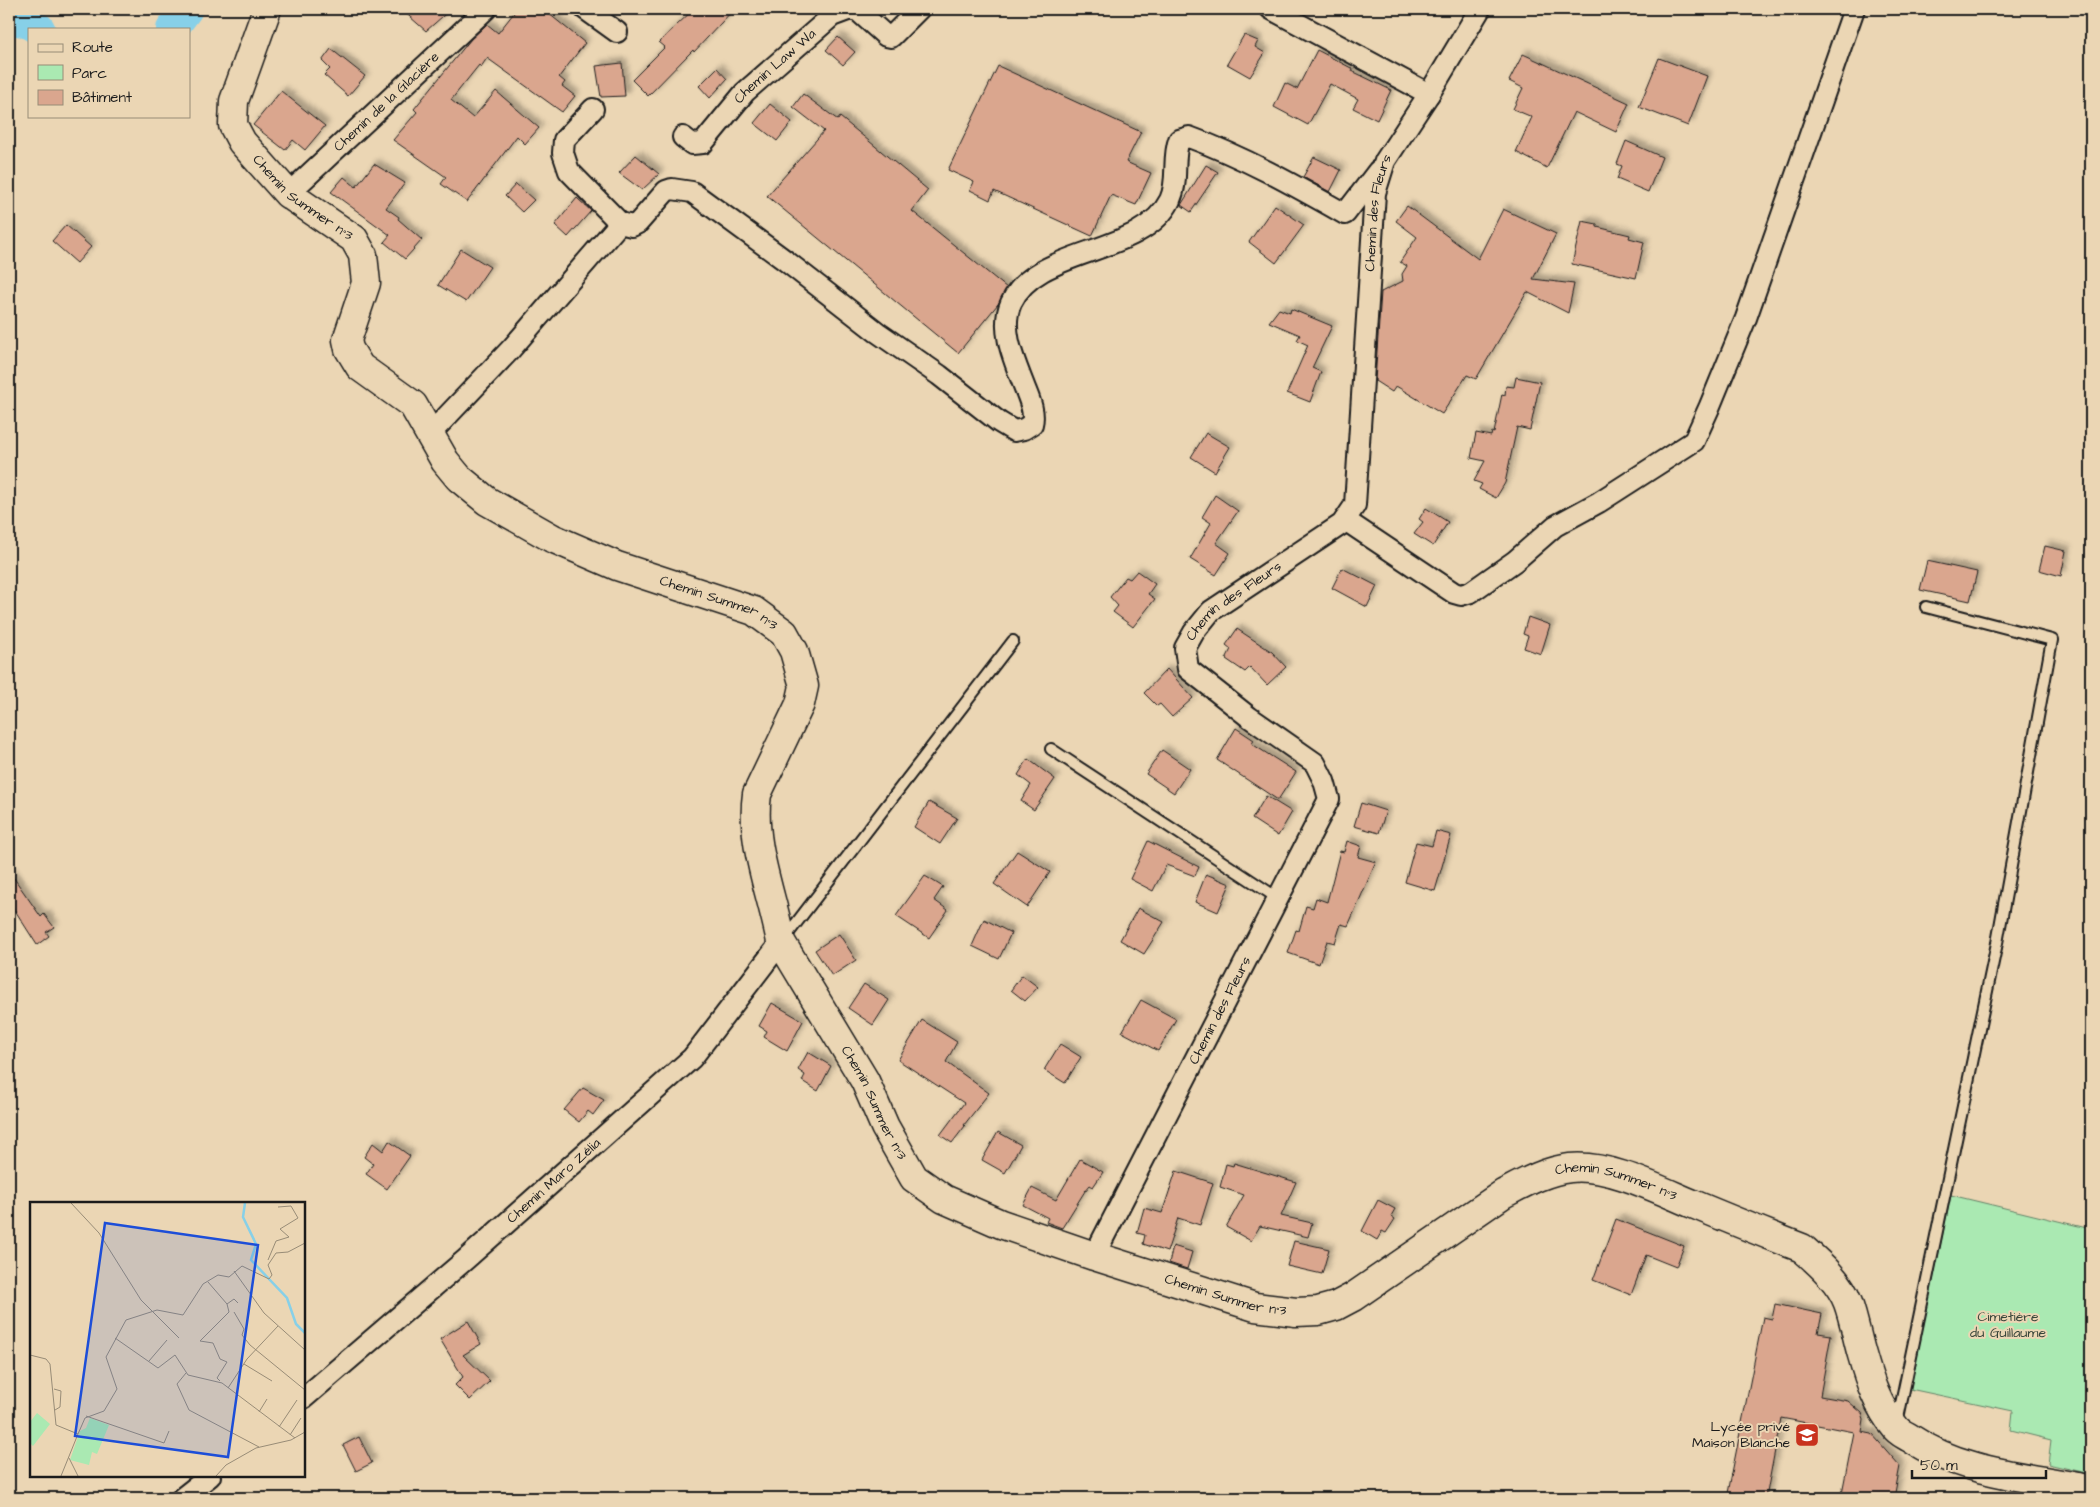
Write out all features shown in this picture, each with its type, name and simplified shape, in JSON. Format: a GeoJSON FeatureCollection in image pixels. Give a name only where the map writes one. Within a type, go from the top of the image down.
{"type":"FeatureCollection","features":[{"type":"Feature","properties":{"kind":"street","name":"Chemin Summer n°3"},"geometry":{"type":"LineString","coordinates":[[267,9],[234,101],[233,126],[242,142],[288,194],[354,240],[363,255],[366,283],[348,340],[349,349],[360,367],[413,405],[445,461],[459,478],[487,501],[552,538],[618,566],[754,611],[784,632],[794,650],[801,669],[804,686],[800,704],[757,794],[756,823],[767,888],[782,942],[865,1081],[885,1126],[914,1178],[944,1199],[1001,1224],[1094,1256],[1255,1307],[1296,1312],[1318,1311],[1336,1306],[1511,1190],[1547,1172],[1570,1168],[1592,1168],[1639,1182],[1802,1248],[1831,1276],[1848,1302],[1864,1362],[1878,1401],[1895,1429],[1928,1450],[1960,1464],[2081,1492]]}},
{"type":"Feature","properties":{"kind":"street","name":"Chemin de la Glacière"},"geometry":{"type":"LineString","coordinates":[[288,194],[486,9]]}},
{"type":"Feature","properties":{"kind":"street"},"geometry":{"type":"LineString","coordinates":[[585,9],[617,32]]}},
{"type":"Feature","properties":{"kind":"street","name":"Chemin Law Wa"},"geometry":{"type":"LineString","coordinates":[[683,137],[692,144],[703,143],[746,92],[832,16],[848,10],[856,10],[886,36],[891,37],[919,9]]}},
{"type":"Feature","properties":{"kind":"street"},"geometry":{"type":"LineString","coordinates":[[1271,9],[1429,94]]}},
{"type":"Feature","properties":{"kind":"street","name":"Chemin des Fleurs"},"geometry":{"type":"LineString","coordinates":[[1094,1256],[1279,899],[1328,799],[1324,781],[1315,763],[1249,717],[1188,669],[1185,648],[1194,632],[1211,611],[1342,524],[1355,505],[1376,193],[1385,162],[1429,94],[1480,9]]}},
{"type":"Feature","properties":{"kind":"street"},"geometry":{"type":"LineString","coordinates":[[1345,520],[1454,593],[1460,595],[1471,592],[1515,560],[1555,526],[1600,502],[1694,441],[1746,318],[1854,9]]}},
{"type":"Feature","properties":{"kind":"street"},"geometry":{"type":"LineString","coordinates":[[593,109],[564,140],[563,154],[569,171],[620,223],[632,226],[638,223],[666,191],[672,189],[692,192],[786,261],[877,332],[1014,431],[1024,429],[1032,424],[1033,418],[1009,344],[1008,321],[1011,304],[1020,287],[1033,277],[1061,263],[1133,234],[1158,215],[1170,200],[1176,182],[1177,146],[1179,140],[1188,137],[1224,149],[1271,172],[1345,214],[1385,162]]}},
{"type":"Feature","properties":{"kind":"street"},"geometry":{"type":"LineString","coordinates":[[430,434],[511,349],[620,223]]}},
{"type":"Feature","properties":{"kind":"street","name":"Chemin Maro Zélia"},"geometry":{"type":"LineString","coordinates":[[305,1397],[465,1260],[692,1058],[782,942]]}},
{"type":"Feature","properties":{"kind":"street"},"geometry":{"type":"LineString","coordinates":[[182,1498],[209,1477]]}},
{"type":"Feature","properties":{"kind":"lane"},"geometry":{"type":"LineString","coordinates":[[1895,1429],[1998,943],[2052,640],[1926,607]]}},
{"type":"Feature","properties":{"kind":"lane"},"geometry":{"type":"LineString","coordinates":[[782,942],[1013,641]]}},
{"type":"Feature","properties":{"kind":"lane"},"geometry":{"type":"LineString","coordinates":[[1050,749],[1279,899]]}},
{"type":"Feature","properties":{"kind":"green space","name":"Cimetière du Guillaume"},"geometry":{"type":"Polygon","coordinates":[[[1951,1195],[2091,1229],[2091,1474],[2048,1464],[2051,1440],[2011,1430],[2013,1411],[1910,1389],[1951,1195]]]}},
{"type":"Feature","properties":{"kind":"building"},"geometry":{"type":"Polygon","coordinates":[[[401,9],[451,9],[426,31],[401,9]]]}},
{"type":"Feature","properties":{"kind":"building"},"geometry":{"type":"Polygon","coordinates":[[[517,9],[543,9],[585,43],[559,77],[565,82],[562,86],[575,96],[562,112],[487,58],[481,67],[479,65],[451,100],[473,118],[496,91],[539,128],[525,144],[517,136],[467,202],[441,184],[446,177],[393,140],[417,112],[414,109],[471,39],[487,24],[498,33],[517,9]]]}},
{"type":"Feature","properties":{"kind":"building"},"geometry":{"type":"Polygon","coordinates":[[[694,9],[734,9],[694,52],[693,50],[648,96],[632,80],[665,47],[659,42],[694,9]]]}},
{"type":"Feature","properties":{"kind":"building"},"geometry":{"type":"Polygon","coordinates":[[[1244,35],[1258,41],[1255,47],[1265,53],[1250,77],[1227,64],[1244,35]]]}},
{"type":"Feature","properties":{"kind":"building"},"geometry":{"type":"Polygon","coordinates":[[[838,37],[855,52],[843,65],[826,50],[838,37]]]}},
{"type":"Feature","properties":{"kind":"building"},"geometry":{"type":"Polygon","coordinates":[[[331,49],[365,76],[348,96],[324,75],[330,69],[322,61],[331,49]]]}},
{"type":"Feature","properties":{"kind":"building"},"geometry":{"type":"Polygon","coordinates":[[[1317,50],[1353,69],[1352,71],[1391,90],[1377,120],[1353,108],[1358,99],[1330,84],[1308,125],[1274,107],[1285,83],[1297,89],[1317,50]]]}},
{"type":"Feature","properties":{"kind":"building"},"geometry":{"type":"Polygon","coordinates":[[[1523,54],[1629,103],[1616,132],[1574,112],[1547,168],[1516,152],[1532,117],[1513,109],[1523,88],[1509,81],[1523,54]]]}},
{"type":"Feature","properties":{"kind":"building"},"geometry":{"type":"Polygon","coordinates":[[[1659,58],[1707,76],[1688,126],[1639,107],[1659,58]]]}},
{"type":"Feature","properties":{"kind":"building"},"geometry":{"type":"Polygon","coordinates":[[[622,63],[625,96],[601,97],[596,66],[622,63]]]}},
{"type":"Feature","properties":{"kind":"building"},"geometry":{"type":"Polygon","coordinates":[[[998,66],[1141,132],[1126,162],[1151,173],[1136,205],[1111,195],[1092,236],[994,191],[990,200],[970,190],[974,182],[948,170],[998,66]]]}},
{"type":"Feature","properties":{"kind":"building"},"geometry":{"type":"Polygon","coordinates":[[[717,68],[727,79],[710,98],[699,86],[717,68]]]}},
{"type":"Feature","properties":{"kind":"building"},"geometry":{"type":"Polygon","coordinates":[[[281,91],[325,126],[305,150],[293,140],[285,150],[253,125],[281,91]]]}},
{"type":"Feature","properties":{"kind":"building"},"geometry":{"type":"Polygon","coordinates":[[[803,94],[838,120],[840,117],[928,190],[912,211],[1007,288],[998,304],[958,353],[767,196],[824,131],[793,107],[803,94]]]}},
{"type":"Feature","properties":{"kind":"building"},"geometry":{"type":"Polygon","coordinates":[[[770,104],[792,122],[777,141],[754,123],[770,104]]]}},
{"type":"Feature","properties":{"kind":"building"},"geometry":{"type":"Polygon","coordinates":[[[1626,141],[1662,157],[1648,192],[1617,179],[1622,166],[1617,164],[1626,141]]]}},
{"type":"Feature","properties":{"kind":"building"},"geometry":{"type":"Polygon","coordinates":[[[636,155],[659,174],[642,190],[619,173],[636,155]]]}},
{"type":"Feature","properties":{"kind":"building"},"geometry":{"type":"Polygon","coordinates":[[[1314,157],[1341,170],[1330,192],[1303,177],[1314,157]]]}},
{"type":"Feature","properties":{"kind":"building"},"geometry":{"type":"Polygon","coordinates":[[[374,164],[405,183],[386,208],[399,217],[398,219],[422,240],[405,259],[384,242],[390,235],[331,192],[344,177],[356,187],[374,164]]]}},
{"type":"Feature","properties":{"kind":"building"},"geometry":{"type":"Polygon","coordinates":[[[1206,165],[1218,172],[1191,212],[1181,205],[1206,165]]]}},
{"type":"Feature","properties":{"kind":"building"},"geometry":{"type":"Polygon","coordinates":[[[516,184],[534,200],[522,212],[505,196],[516,184]]]}},
{"type":"Feature","properties":{"kind":"building"},"geometry":{"type":"Polygon","coordinates":[[[577,198],[591,211],[568,237],[555,225],[577,198]]]}},
{"type":"Feature","properties":{"kind":"building"},"geometry":{"type":"Polygon","coordinates":[[[1275,205],[1304,225],[1276,263],[1249,242],[1275,205]]]}},
{"type":"Feature","properties":{"kind":"building"},"geometry":{"type":"Polygon","coordinates":[[[1407,206],[1478,259],[1503,209],[1556,234],[1533,279],[1574,284],[1568,313],[1527,292],[1476,379],[1467,375],[1442,414],[1396,386],[1392,392],[1375,381],[1381,292],[1403,281],[1402,274],[1407,266],[1400,262],[1417,237],[1396,221],[1407,206]]]}},
{"type":"Feature","properties":{"kind":"building"},"geometry":{"type":"Polygon","coordinates":[[[1582,221],[1597,224],[1597,227],[1630,235],[1629,238],[1644,242],[1636,278],[1572,264],[1582,221]]]}},
{"type":"Feature","properties":{"kind":"building"},"geometry":{"type":"Polygon","coordinates":[[[66,225],[91,247],[77,263],[52,241],[66,225]]]}},
{"type":"Feature","properties":{"kind":"building"},"geometry":{"type":"Polygon","coordinates":[[[461,249],[490,267],[466,302],[438,285],[461,249]]]}},
{"type":"Feature","properties":{"kind":"building"},"geometry":{"type":"Polygon","coordinates":[[[1279,309],[1290,313],[1291,309],[1332,326],[1312,368],[1321,372],[1310,402],[1287,393],[1308,345],[1297,340],[1300,335],[1269,322],[1279,309]]]}},
{"type":"Feature","properties":{"kind":"building"},"geometry":{"type":"Polygon","coordinates":[[[1516,377],[1540,382],[1530,430],[1517,427],[1505,483],[1496,498],[1479,489],[1482,484],[1474,481],[1485,461],[1471,458],[1476,433],[1491,436],[1492,432],[1494,433],[1502,394],[1505,395],[1506,386],[1514,387],[1516,377]]]}},
{"type":"Feature","properties":{"kind":"building"},"geometry":{"type":"Polygon","coordinates":[[[1206,433],[1230,447],[1215,472],[1191,457],[1206,433]]]}},
{"type":"Feature","properties":{"kind":"building"},"geometry":{"type":"Polygon","coordinates":[[[1215,495],[1238,511],[1216,543],[1230,553],[1216,575],[1190,559],[1211,523],[1202,517],[1215,495]]]}},
{"type":"Feature","properties":{"kind":"building"},"geometry":{"type":"Polygon","coordinates":[[[1426,508],[1448,522],[1433,546],[1414,534],[1423,522],[1419,519],[1426,508]]]}},
{"type":"Feature","properties":{"kind":"building"},"geometry":{"type":"Polygon","coordinates":[[[2045,546],[2066,551],[2061,576],[2039,570],[2045,546]]]}},
{"type":"Feature","properties":{"kind":"building"},"geometry":{"type":"Polygon","coordinates":[[[1927,561],[1977,572],[1970,601],[1920,590],[1927,561]]]}},
{"type":"Feature","properties":{"kind":"building"},"geometry":{"type":"Polygon","coordinates":[[[1342,568],[1377,586],[1367,607],[1332,588],[1342,568]]]}},
{"type":"Feature","properties":{"kind":"building"},"geometry":{"type":"Polygon","coordinates":[[[1137,571],[1155,584],[1148,594],[1155,599],[1133,627],[1113,612],[1118,606],[1110,597],[1126,577],[1130,579],[1137,571]]]}},
{"type":"Feature","properties":{"kind":"building"},"geometry":{"type":"Polygon","coordinates":[[[1528,617],[1550,625],[1541,654],[1524,648],[1528,636],[1523,634],[1528,617]]]}},
{"type":"Feature","properties":{"kind":"building"},"geometry":{"type":"Polygon","coordinates":[[[1237,629],[1272,652],[1286,667],[1267,685],[1250,667],[1245,672],[1226,659],[1231,649],[1226,645],[1237,629]]]}},
{"type":"Feature","properties":{"kind":"building"},"geometry":{"type":"Polygon","coordinates":[[[1167,669],[1193,698],[1172,717],[1160,704],[1157,706],[1144,693],[1167,669]]]}},
{"type":"Feature","properties":{"kind":"building"},"geometry":{"type":"Polygon","coordinates":[[[1236,728],[1254,740],[1252,744],[1296,772],[1278,800],[1217,760],[1236,728]]]}},
{"type":"Feature","properties":{"kind":"building"},"geometry":{"type":"Polygon","coordinates":[[[1162,750],[1190,769],[1174,793],[1146,774],[1162,750]]]}},
{"type":"Feature","properties":{"kind":"building"},"geometry":{"type":"Polygon","coordinates":[[[1028,759],[1055,779],[1034,810],[1021,801],[1031,785],[1018,775],[1028,759]]]}},
{"type":"Feature","properties":{"kind":"building"},"geometry":{"type":"Polygon","coordinates":[[[1266,796],[1292,812],[1278,836],[1252,819],[1266,796]]]}},
{"type":"Feature","properties":{"kind":"building"},"geometry":{"type":"Polygon","coordinates":[[[929,802],[957,818],[940,844],[914,827],[929,802]]]}},
{"type":"Feature","properties":{"kind":"building"},"geometry":{"type":"Polygon","coordinates":[[[1361,803],[1386,811],[1379,833],[1354,826],[1361,803]]]}},
{"type":"Feature","properties":{"kind":"building"},"geometry":{"type":"Polygon","coordinates":[[[1436,831],[1451,835],[1435,891],[1405,882],[1416,842],[1432,846],[1436,831]]]}},
{"type":"Feature","properties":{"kind":"building"},"geometry":{"type":"Polygon","coordinates":[[[1148,841],[1199,867],[1195,876],[1166,865],[1153,891],[1130,879],[1148,841]]]}},
{"type":"Feature","properties":{"kind":"building"},"geometry":{"type":"Polygon","coordinates":[[[1347,841],[1361,846],[1358,857],[1376,862],[1348,926],[1341,924],[1335,943],[1327,941],[1319,964],[1288,953],[1296,930],[1299,931],[1306,906],[1313,908],[1316,898],[1327,902],[1340,851],[1344,852],[1347,841]]]}},
{"type":"Feature","properties":{"kind":"building"},"geometry":{"type":"Polygon","coordinates":[[[1017,851],[1050,872],[1027,907],[994,884],[1017,851]]]}},
{"type":"Feature","properties":{"kind":"building"},"geometry":{"type":"Polygon","coordinates":[[[9,871],[41,917],[44,914],[54,927],[46,932],[49,936],[37,945],[9,901],[9,871]]]}},
{"type":"Feature","properties":{"kind":"building"},"geometry":{"type":"Polygon","coordinates":[[[1206,874],[1230,884],[1218,912],[1195,902],[1206,874]]]}},
{"type":"Feature","properties":{"kind":"building"},"geometry":{"type":"Polygon","coordinates":[[[925,876],[943,887],[934,900],[948,910],[929,938],[896,916],[925,876]]]}},
{"type":"Feature","properties":{"kind":"building"},"geometry":{"type":"Polygon","coordinates":[[[1138,908],[1164,922],[1144,954],[1120,940],[1138,908]]]}},
{"type":"Feature","properties":{"kind":"building"},"geometry":{"type":"Polygon","coordinates":[[[984,919],[1011,933],[999,959],[972,946],[984,919]]]}},
{"type":"Feature","properties":{"kind":"building"},"geometry":{"type":"Polygon","coordinates":[[[839,934],[856,960],[832,976],[815,950],[839,934]]]}},
{"type":"Feature","properties":{"kind":"building"},"geometry":{"type":"Polygon","coordinates":[[[1022,975],[1038,987],[1025,1001],[1011,990],[1022,975]]]}},
{"type":"Feature","properties":{"kind":"building"},"geometry":{"type":"Polygon","coordinates":[[[864,984],[889,1000],[873,1025],[848,1008],[864,984]]]}},
{"type":"Feature","properties":{"kind":"building"},"geometry":{"type":"Polygon","coordinates":[[[1141,1000],[1176,1019],[1158,1051],[1122,1032],[1141,1000]]]}},
{"type":"Feature","properties":{"kind":"building"},"geometry":{"type":"Polygon","coordinates":[[[772,1003],[803,1021],[787,1051],[764,1037],[767,1031],[759,1026],[772,1003]]]}},
{"type":"Feature","properties":{"kind":"building"},"geometry":{"type":"Polygon","coordinates":[[[922,1020],[957,1042],[946,1062],[989,1093],[952,1143],[940,1135],[964,1103],[898,1060],[922,1020]]]}},
{"type":"Feature","properties":{"kind":"building"},"geometry":{"type":"Polygon","coordinates":[[[1060,1044],[1081,1057],[1065,1083],[1044,1070],[1060,1044]]]}},
{"type":"Feature","properties":{"kind":"building"},"geometry":{"type":"Polygon","coordinates":[[[808,1052],[831,1066],[818,1091],[802,1081],[805,1075],[798,1070],[808,1052]]]}},
{"type":"Feature","properties":{"kind":"building"},"geometry":{"type":"Polygon","coordinates":[[[583,1088],[604,1100],[593,1115],[588,1111],[579,1122],[564,1110],[583,1088]]]}},
{"type":"Feature","properties":{"kind":"building"},"geometry":{"type":"Polygon","coordinates":[[[998,1132],[1021,1145],[1005,1173],[982,1160],[998,1132]]]}},
{"type":"Feature","properties":{"kind":"building"},"geometry":{"type":"Polygon","coordinates":[[[389,1141],[410,1156],[387,1189],[366,1174],[373,1164],[364,1157],[373,1143],[383,1151],[389,1141]]]}},
{"type":"Feature","properties":{"kind":"building"},"geometry":{"type":"Polygon","coordinates":[[[1080,1159],[1103,1172],[1093,1187],[1090,1185],[1085,1191],[1062,1228],[1046,1222],[1048,1218],[1023,1205],[1032,1188],[1056,1200],[1080,1159]]]}},
{"type":"Feature","properties":{"kind":"building"},"geometry":{"type":"Polygon","coordinates":[[[1234,1163],[1296,1182],[1281,1216],[1312,1223],[1308,1237],[1260,1226],[1251,1241],[1226,1227],[1244,1195],[1220,1187],[1226,1164],[1233,1166],[1234,1163]]]}},
{"type":"Feature","properties":{"kind":"building"},"geometry":{"type":"Polygon","coordinates":[[[1176,1171],[1213,1183],[1200,1225],[1178,1218],[1167,1252],[1143,1244],[1145,1235],[1137,1233],[1144,1208],[1162,1213],[1176,1171]]]}},
{"type":"Feature","properties":{"kind":"building"},"geometry":{"type":"Polygon","coordinates":[[[1378,1200],[1395,1209],[1391,1216],[1395,1219],[1386,1233],[1382,1231],[1377,1240],[1362,1231],[1378,1200]]]}},
{"type":"Feature","properties":{"kind":"building"},"geometry":{"type":"Polygon","coordinates":[[[1616,1219],[1684,1246],[1676,1267],[1646,1255],[1631,1295],[1593,1280],[1616,1219]]]}},
{"type":"Feature","properties":{"kind":"building"},"geometry":{"type":"Polygon","coordinates":[[[1294,1241],[1329,1249],[1322,1274],[1287,1266],[1294,1241]]]}},
{"type":"Feature","properties":{"kind":"building"},"geometry":{"type":"Polygon","coordinates":[[[1173,1246],[1192,1252],[1187,1269],[1169,1263],[1173,1246]]]}},
{"type":"Feature","properties":{"kind":"building"},"geometry":{"type":"Polygon","coordinates":[[[1775,1304],[1822,1314],[1818,1333],[1831,1335],[1820,1396],[1848,1401],[1862,1413],[1864,1419],[1862,1432],[1872,1434],[1900,1466],[1894,1498],[1841,1498],[1854,1432],[1781,1418],[1766,1498],[1727,1498],[1763,1317],[1772,1319],[1775,1304]]]}},
{"type":"Feature","properties":{"kind":"building"},"geometry":{"type":"Polygon","coordinates":[[[468,1321],[481,1344],[463,1355],[490,1381],[470,1400],[455,1385],[463,1377],[440,1339],[468,1321]]]}},
{"type":"Feature","properties":{"kind":"building"},"geometry":{"type":"Polygon","coordinates":[[[359,1437],[372,1463],[356,1471],[343,1445],[359,1437]]]}},
{"type":"Feature","properties":{"kind":"waterway"},"geometry":{"type":"LineString","coordinates":[[173,28],[187,9]]}},
{"type":"Feature","properties":{"kind":"waterway"},"geometry":{"type":"LineString","coordinates":[[9,19],[25,21],[37,28]]}},
{"type":"Feature","properties":{"kind":"place","name":"Lycée privé Maison Blanche"},"geometry":{"type":"Point","coordinates":[1807,1435]}}]}
